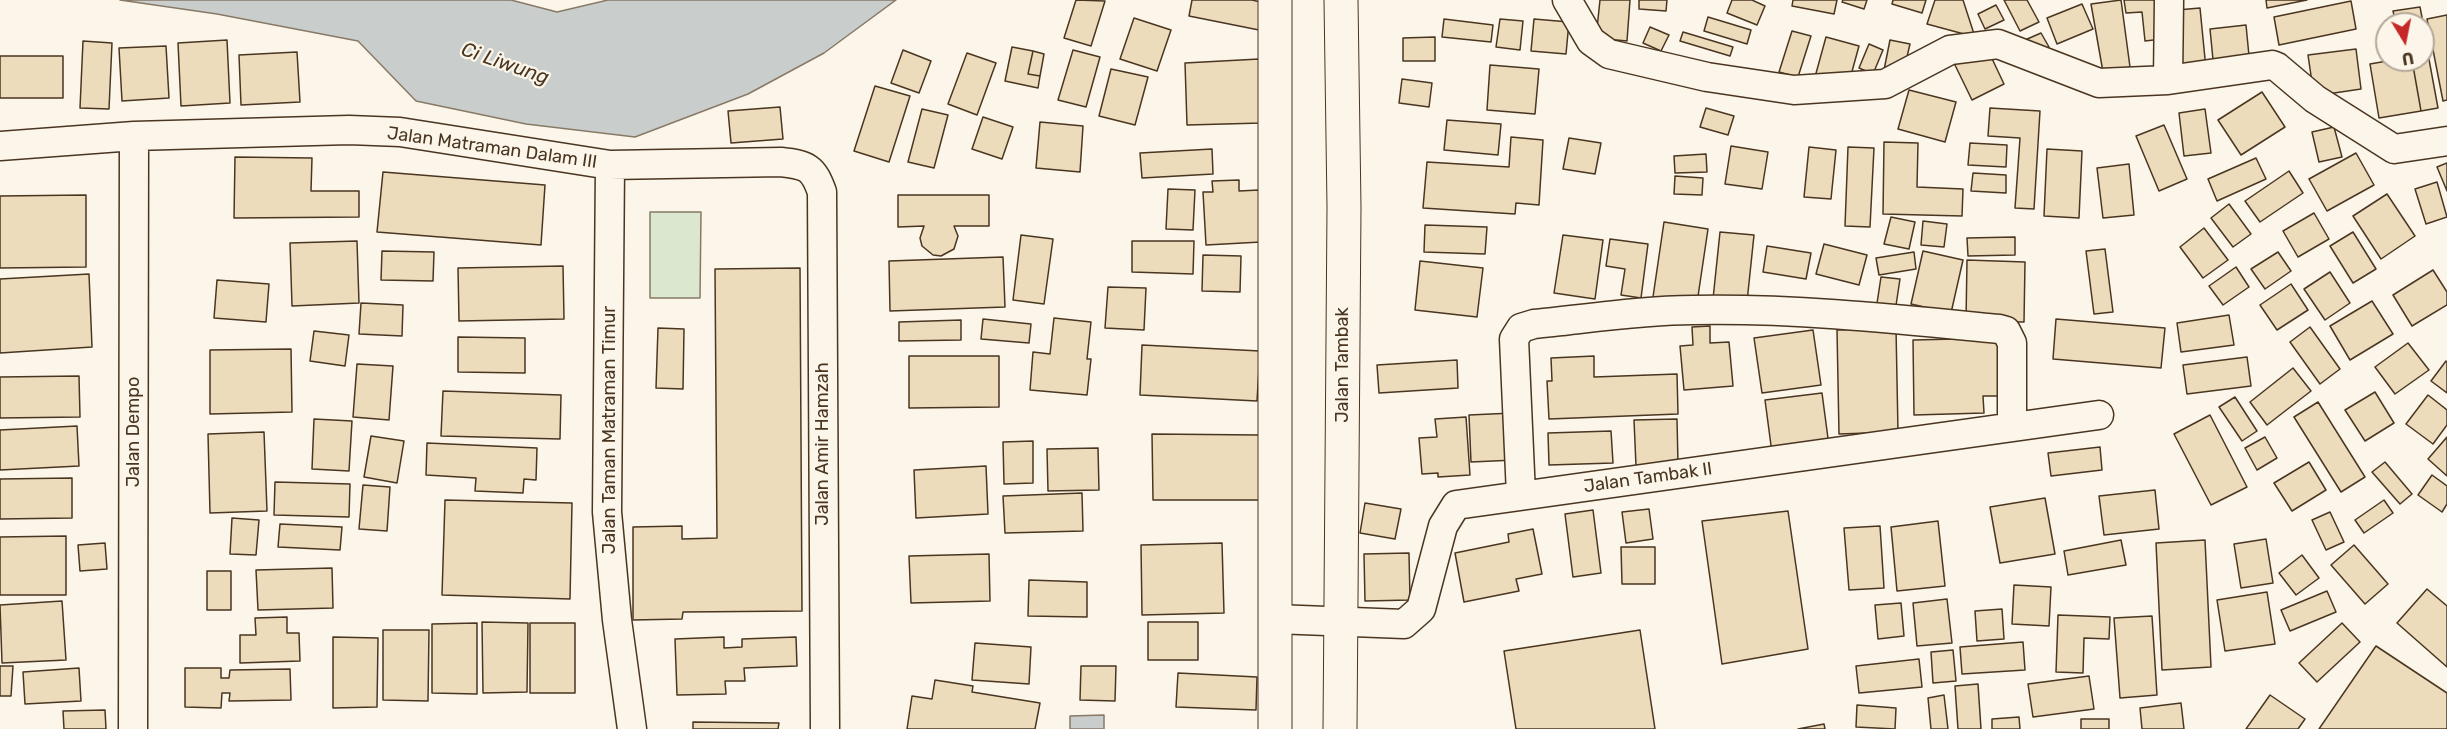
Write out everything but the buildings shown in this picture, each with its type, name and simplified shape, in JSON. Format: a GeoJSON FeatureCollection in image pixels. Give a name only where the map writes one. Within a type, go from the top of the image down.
{"type":"FeatureCollection","features":[{"type":"Feature","properties":{"kind":"main road"},"geometry":{"type":"LineString","coordinates":[[1275,0],[1275,729]]}},
{"type":"Feature","properties":{"kind":"main road","name":"Jalan Tambak"},"geometry":{"type":"LineString","coordinates":[[1340,729],[1344,231],[1341,0]]}},
{"type":"Feature","properties":{"kind":"street"},"geometry":{"type":"LineString","coordinates":[[1567,0],[1591,41],[1609,54],[1707,77],[1794,90],[1885,84],[1950,50],[1998,44],[2099,83],[2168,80],[2275,66],[2314,99],[2394,149],[2447,141]]}},
{"type":"Feature","properties":{"kind":"street"},"geometry":{"type":"LineString","coordinates":[[2168,80],[2169,0]]}},
{"type":"Feature","properties":{"kind":"street","name":"Jalan Matraman Dalam III"},"geometry":{"type":"LineString","coordinates":[[0,146],[134,136],[349,130],[400,132],[610,165],[781,162],[804,165]]}},
{"type":"Feature","properties":{"kind":"street","name":"Jalan Dempo"},"geometry":{"type":"LineString","coordinates":[[133,729],[134,136]]}},
{"type":"Feature","properties":{"kind":"street","name":"Jalan Taman Matraman Timur"},"geometry":{"type":"LineString","coordinates":[[610,165],[607,512],[617,620],[632,729]]}},
{"type":"Feature","properties":{"kind":"street","name":"Jalan Amir Hamzah"},"geometry":{"type":"LineString","coordinates":[[804,165],[816,176],[822,192],[825,729]]}},
{"type":"Feature","properties":{"kind":"street"},"geometry":{"type":"LineString","coordinates":[[1521,495],[1514,339],[1521,328],[1534,324],[1691,310],[1772,311],[1881,317],[1998,329],[2006,331],[2012,343],[2012,427]]}},
{"type":"Feature","properties":{"kind":"street","name":"Jalan Tambak II"},"geometry":{"type":"LineString","coordinates":[[1275,619],[1404,624],[1421,609],[1443,526],[1456,505],[2099,415]]}},
{"type":"Feature","properties":{"kind":"street"},"geometry":{"type":"LineString","coordinates":[[626,729],[632,729]]}},
{"type":"Feature","properties":{"kind":"green space"},"geometry":{"type":"Polygon","coordinates":[[[650,212],[701,212],[700,298],[650,298],[650,212]]]}},
{"type":"Feature","properties":{"kind":"water","name":"Ci Liwung"},"geometry":{"type":"Polygon","coordinates":[[[120,0],[511,0],[557,12],[608,0],[896,0],[824,53],[748,94],[635,137],[526,124],[416,101],[358,41],[217,14],[120,0]]]}},
{"type":"Feature","properties":{"kind":"water"},"geometry":{"type":"Polygon","coordinates":[[[1104,715],[1104,729],[1070,729],[1070,716],[1104,715]]]}}]}
